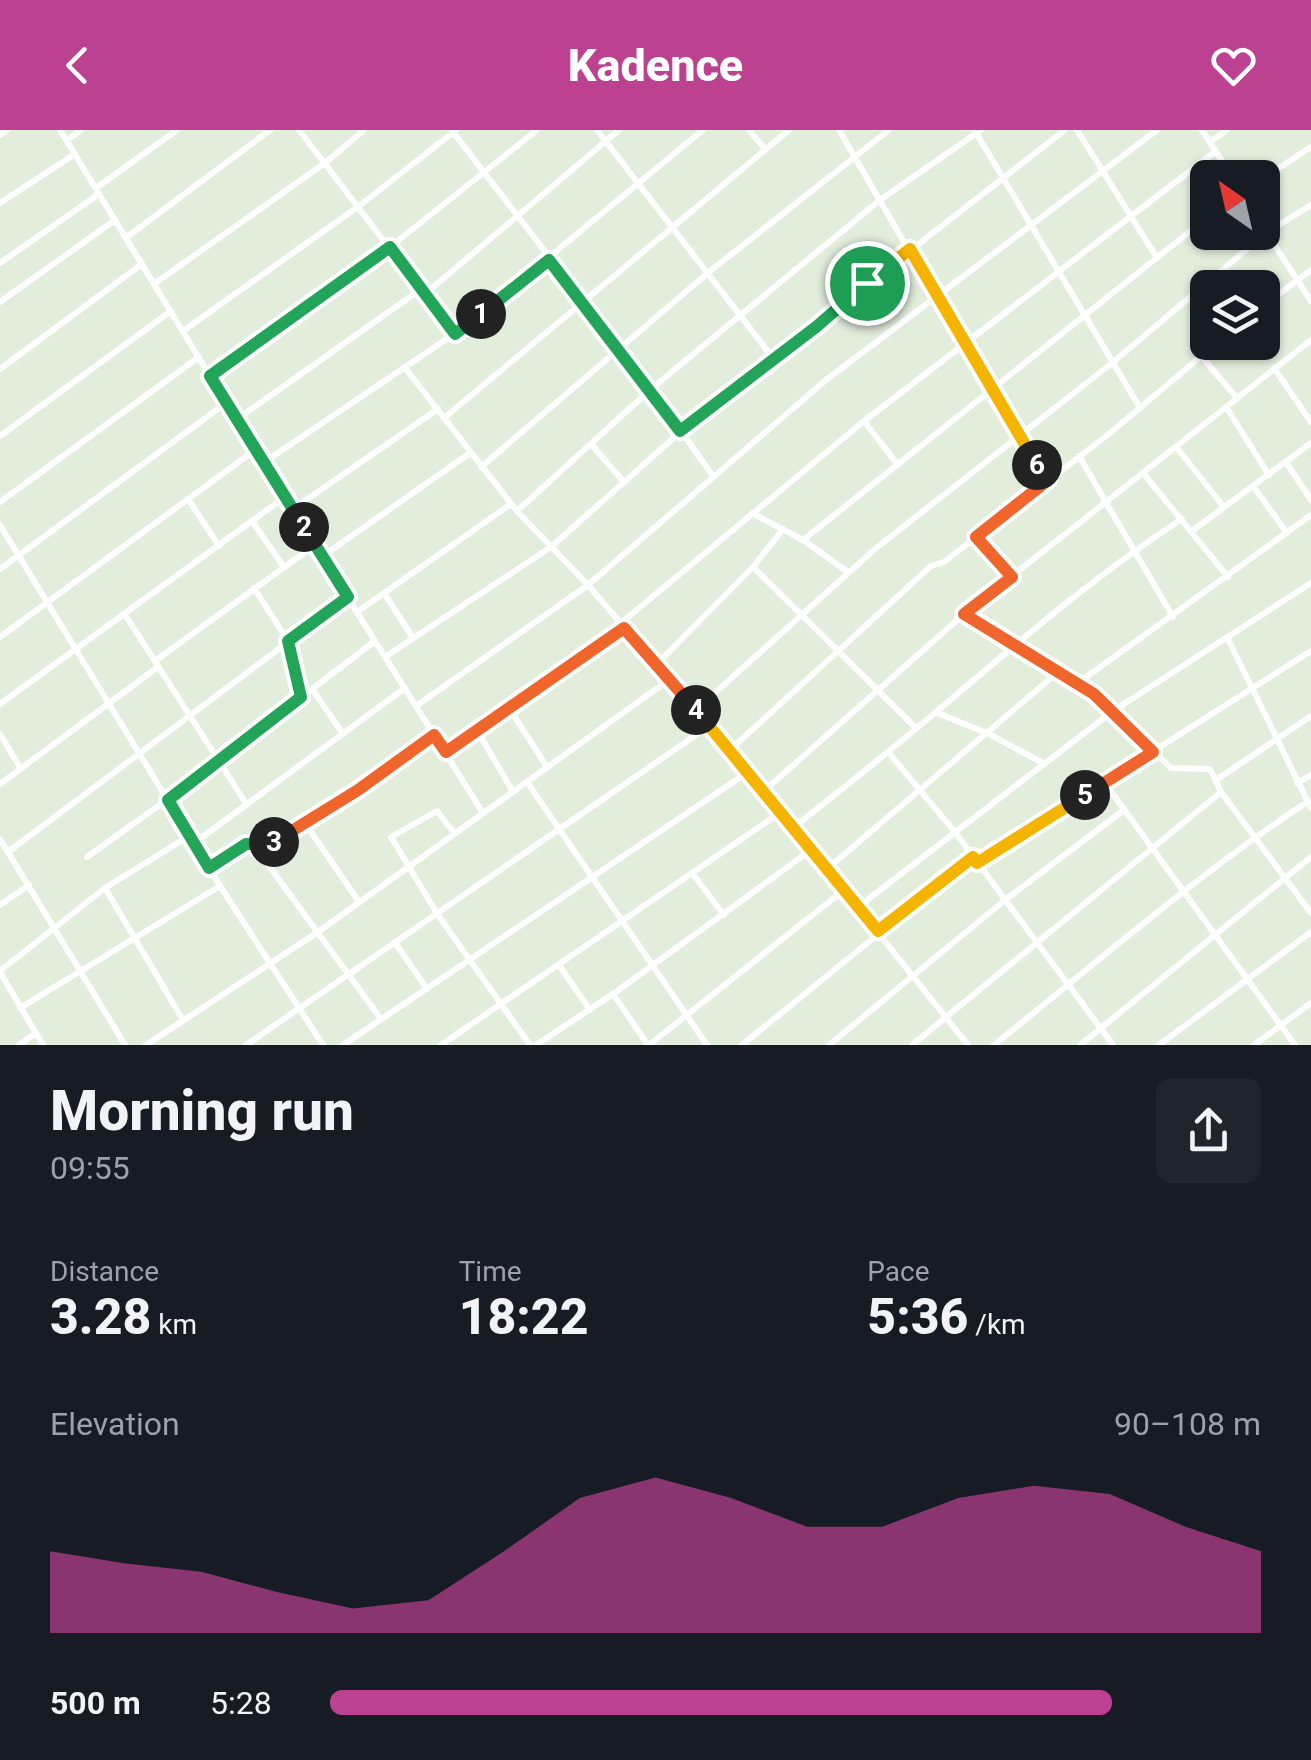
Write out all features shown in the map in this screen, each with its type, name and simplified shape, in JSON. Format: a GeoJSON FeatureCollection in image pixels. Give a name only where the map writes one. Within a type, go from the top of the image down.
{"type":"FeatureCollection","features":[{"type":"Feature","properties":{"kind":"street"},"geometry":{"type":"LineString","coordinates":[[0,135],[8,130]]}},
{"type":"Feature","properties":{"kind":"street"},"geometry":{"type":"LineString","coordinates":[[60,130],[236,420],[483,813]]}},
{"type":"Feature","properties":{"kind":"street"},"geometry":{"type":"LineString","coordinates":[[66,140],[81,130]]}},
{"type":"Feature","properties":{"kind":"street"},"geometry":{"type":"LineString","coordinates":[[0,263],[177,130]]}},
{"type":"Feature","properties":{"kind":"street"},"geometry":{"type":"LineString","coordinates":[[126,238],[270,130]]}},
{"type":"Feature","properties":{"kind":"street"},"geometry":{"type":"LineString","coordinates":[[299,130],[455,334]]}},
{"type":"Feature","properties":{"kind":"street"},"geometry":{"type":"LineString","coordinates":[[154,284],[325,164],[364,130]]}},
{"type":"Feature","properties":{"kind":"street"},"geometry":{"type":"LineString","coordinates":[[210,376],[390,247],[537,130]]}},
{"type":"Feature","properties":{"kind":"street"},"geometry":{"type":"LineString","coordinates":[[596,130],[773,358]]}},
{"type":"Feature","properties":{"kind":"street"},"geometry":{"type":"LineString","coordinates":[[236,420],[423,292],[619,130]]}},
{"type":"Feature","properties":{"kind":"street"},"geometry":{"type":"LineString","coordinates":[[264,463],[455,334],[702,130]]}},
{"type":"Feature","properties":{"kind":"street"},"geometry":{"type":"LineString","coordinates":[[749,130],[766,149]]}},
{"type":"Feature","properties":{"kind":"street"},"geometry":{"type":"LineString","coordinates":[[444,418],[788,130]]}},
{"type":"Feature","properties":{"kind":"street"},"geometry":{"type":"LineString","coordinates":[[839,130],[991,392],[1048,480]]}},
{"type":"Feature","properties":{"kind":"street"},"geometry":{"type":"LineString","coordinates":[[481,468],[708,272],[889,130]]}},
{"type":"Feature","properties":{"kind":"street"},"geometry":{"type":"LineString","coordinates":[[385,658],[551,547],[680,431],[1065,130]]}},
{"type":"Feature","properties":{"kind":"street"},"geometry":{"type":"LineString","coordinates":[[1078,130],[1157,258]]}},
{"type":"Feature","properties":{"kind":"street"},"geometry":{"type":"LineString","coordinates":[[416,706],[588,585],[853,358],[1157,130]]}},
{"type":"Feature","properties":{"kind":"street"},"geometry":{"type":"LineString","coordinates":[[1202,130],[1221,160]]}},
{"type":"Feature","properties":{"kind":"street"},"geometry":{"type":"LineString","coordinates":[[1210,142],[1227,130]]}},
{"type":"Feature","properties":{"kind":"street"},"geometry":{"type":"LineString","coordinates":[[183,332],[359,206],[454,131],[713,476]]}},
{"type":"Feature","properties":{"kind":"street"},"geometry":{"type":"LineString","coordinates":[[357,612],[514,508],[880,200],[977,131],[1030,227],[1140,408]]}},
{"type":"Feature","properties":{"kind":"street"},"geometry":{"type":"LineString","coordinates":[[1280,167],[1311,147]]}},
{"type":"Feature","properties":{"kind":"street"},"geometry":{"type":"LineString","coordinates":[[446,752],[623,625],[864,421],[1216,152]]}},
{"type":"Feature","properties":{"kind":"street"},"geometry":{"type":"LineString","coordinates":[[0,203],[75,154]]}},
{"type":"Feature","properties":{"kind":"street"},"geometry":{"type":"LineString","coordinates":[[1280,221],[1311,205]]}},
{"type":"Feature","properties":{"kind":"street"},"geometry":{"type":"LineString","coordinates":[[0,302],[115,220]]}},
{"type":"Feature","properties":{"kind":"street"},"geometry":{"type":"LineString","coordinates":[[803,540],[1190,231]]}},
{"type":"Feature","properties":{"kind":"street"},"geometry":{"type":"LineString","coordinates":[[696,710],[848,572],[1112,363],[1241,250]]}},
{"type":"Feature","properties":{"kind":"street"},"geometry":{"type":"LineString","coordinates":[[1277,250],[1311,301]]}},
{"type":"Feature","properties":{"kind":"street"},"geometry":{"type":"LineString","coordinates":[[0,368],[142,264]]}},
{"type":"Feature","properties":{"kind":"street"},"geometry":{"type":"LineString","coordinates":[[1280,294],[1311,270]]}},
{"type":"Feature","properties":{"kind":"street"},"geometry":{"type":"LineString","coordinates":[[0,436],[171,311]]}},
{"type":"Feature","properties":{"kind":"street"},"geometry":{"type":"LineString","coordinates":[[764,791],[964,614],[1311,340]]}},
{"type":"Feature","properties":{"kind":"street"},"geometry":{"type":"LineString","coordinates":[[0,502],[199,357]]}},
{"type":"Feature","properties":{"kind":"street"},"geometry":{"type":"LineString","coordinates":[[730,750],[931,566],[944,562],[1196,360]]}},
{"type":"Feature","properties":{"kind":"street"},"geometry":{"type":"LineString","coordinates":[[1204,360],[1237,398]]}},
{"type":"Feature","properties":{"kind":"street"},"geometry":{"type":"LineString","coordinates":[[405,368],[514,508],[670,679],[968,1045]]}},
{"type":"Feature","properties":{"kind":"street"},"geometry":{"type":"LineString","coordinates":[[1274,368],[1311,422]]}},
{"type":"Feature","properties":{"kind":"street"},"geometry":{"type":"LineString","coordinates":[[0,570],[226,403]]}},
{"type":"Feature","properties":{"kind":"street"},"geometry":{"type":"LineString","coordinates":[[1226,406],[1269,475]]}},
{"type":"Feature","properties":{"kind":"street"},"geometry":{"type":"LineString","coordinates":[[293,509],[438,409]]}},
{"type":"Feature","properties":{"kind":"street"},"geometry":{"type":"LineString","coordinates":[[864,421],[898,465]]}},
{"type":"Feature","properties":{"kind":"street"},"geometry":{"type":"LineString","coordinates":[[1192,530],[1311,442]]}},
{"type":"Feature","properties":{"kind":"street"},"geometry":{"type":"LineString","coordinates":[[591,444],[623,481]]}},
{"type":"Feature","properties":{"kind":"street"},"geometry":{"type":"LineString","coordinates":[[1177,448],[1224,507]]}},
{"type":"Feature","properties":{"kind":"street"},"geometry":{"type":"LineString","coordinates":[[0,637],[255,450]]}},
{"type":"Feature","properties":{"kind":"street"},"geometry":{"type":"LineString","coordinates":[[322,556],[470,453]]}},
{"type":"Feature","properties":{"kind":"street"},"geometry":{"type":"LineString","coordinates":[[1079,456],[1173,617]]}},
{"type":"Feature","properties":{"kind":"street"},"geometry":{"type":"LineString","coordinates":[[1286,462],[1311,500]]}},
{"type":"Feature","properties":{"kind":"street"},"geometry":{"type":"LineString","coordinates":[[1144,474],[1228,577]]}},
{"type":"Feature","properties":{"kind":"street"},"geometry":{"type":"LineString","coordinates":[[1253,486],[1287,534]]}},
{"type":"Feature","properties":{"kind":"street"},"geometry":{"type":"LineString","coordinates":[[0,704],[285,497]]}},
{"type":"Feature","properties":{"kind":"street"},"geometry":{"type":"LineString","coordinates":[[188,499],[219,546]]}},
{"type":"Feature","properties":{"kind":"street"},"geometry":{"type":"LineString","coordinates":[[752,513],[803,540],[848,572]]}},
{"type":"Feature","properties":{"kind":"street"},"geometry":{"type":"LineString","coordinates":[[1078,683],[1311,516]]}},
{"type":"Feature","properties":{"kind":"street"},"geometry":{"type":"LineString","coordinates":[[793,828],[1012,645],[1134,549],[1182,519]]}},
{"type":"Feature","properties":{"kind":"street"},"geometry":{"type":"LineString","coordinates":[[252,521],[284,567]]}},
{"type":"Feature","properties":{"kind":"street"},"geometry":{"type":"LineString","coordinates":[[0,525],[220,886],[323,1045]]}},
{"type":"Feature","properties":{"kind":"street"},"geometry":{"type":"LineString","coordinates":[[657,664],[783,529]]}},
{"type":"Feature","properties":{"kind":"street"},"geometry":{"type":"LineString","coordinates":[[976,537],[1012,577]]}},
{"type":"Feature","properties":{"kind":"street"},"geometry":{"type":"LineString","coordinates":[[0,784],[315,545]]}},
{"type":"Feature","properties":{"kind":"street"},"geometry":{"type":"LineString","coordinates":[[752,566],[916,728]]}},
{"type":"Feature","properties":{"kind":"street"},"geometry":{"type":"LineString","coordinates":[[858,907],[1113,712],[1311,583]]}},
{"type":"Feature","properties":{"kind":"street"},"geometry":{"type":"LineString","coordinates":[[254,588],[288,641],[301,697]]}},
{"type":"Feature","properties":{"kind":"street"},"geometry":{"type":"LineString","coordinates":[[384,593],[413,638]]}},
{"type":"Feature","properties":{"kind":"street"},"geometry":{"type":"LineString","coordinates":[[8,852],[348,597]]}},
{"type":"Feature","properties":{"kind":"street"},"geometry":{"type":"LineString","coordinates":[[964,614],[1078,683],[1172,768],[1210,769],[1221,792],[1311,913]]}},
{"type":"Feature","properties":{"kind":"street"},"geometry":{"type":"LineString","coordinates":[[126,616],[247,805]]}},
{"type":"Feature","properties":{"kind":"street"},"geometry":{"type":"LineString","coordinates":[[994,1045],[1255,837],[1309,805],[1228,639]]}},
{"type":"Feature","properties":{"kind":"street"},"geometry":{"type":"LineString","coordinates":[[86,856],[168,800],[375,641]]}},
{"type":"Feature","properties":{"kind":"street"},"geometry":{"type":"LineString","coordinates":[[742,1045],[878,931],[975,860],[1311,650]]}},
{"type":"Feature","properties":{"kind":"street"},"geometry":{"type":"LineString","coordinates":[[827,869],[1058,672]]}},
{"type":"Feature","properties":{"kind":"street"},"geometry":{"type":"LineString","coordinates":[[146,1045],[318,932],[670,679]]}},
{"type":"Feature","properties":{"kind":"street"},"geometry":{"type":"LineString","coordinates":[[43,1045],[0,971],[105,888],[247,805],[404,688]]}},
{"type":"Feature","properties":{"kind":"street"},"geometry":{"type":"LineString","coordinates":[[312,689],[343,734]]}},
{"type":"Feature","properties":{"kind":"street"},"geometry":{"type":"LineString","coordinates":[[509,708],[547,768]]}},
{"type":"Feature","properties":{"kind":"street"},"geometry":{"type":"LineString","coordinates":[[935,712],[989,734],[1042,763]]}},
{"type":"Feature","properties":{"kind":"street"},"geometry":{"type":"LineString","coordinates":[[1216,780],[1311,716]]}},
{"type":"Feature","properties":{"kind":"street"},"geometry":{"type":"LineString","coordinates":[[246,1045],[709,726]]}},
{"type":"Feature","properties":{"kind":"street"},"geometry":{"type":"LineString","coordinates":[[477,730],[513,792]]}},
{"type":"Feature","properties":{"kind":"street"},"geometry":{"type":"LineString","coordinates":[[0,734],[21,769]]}},
{"type":"Feature","properties":{"kind":"street"},"geometry":{"type":"LineString","coordinates":[[260,851],[434,735]]}},
{"type":"Feature","properties":{"kind":"street"},"geometry":{"type":"LineString","coordinates":[[888,752],[955,832],[1114,1045]]}},
{"type":"Feature","properties":{"kind":"street"},"geometry":{"type":"LineString","coordinates":[[343,1045],[748,772]]}},
{"type":"Feature","properties":{"kind":"street"},"geometry":{"type":"LineString","coordinates":[[1297,783],[1311,776]]}},
{"type":"Feature","properties":{"kind":"street"},"geometry":{"type":"LineString","coordinates":[[527,782],[707,1045]]}},
{"type":"Feature","properties":{"kind":"street"},"geometry":{"type":"LineString","coordinates":[[1105,782],[1295,1045]]}},
{"type":"Feature","properties":{"kind":"street"},"geometry":{"type":"LineString","coordinates":[[912,1045],[1221,792]]}},
{"type":"Feature","properties":{"kind":"street"},"geometry":{"type":"LineString","coordinates":[[829,1045],[1005,900],[1124,810]]}},
{"type":"Feature","properties":{"kind":"street"},"geometry":{"type":"LineString","coordinates":[[454,833],[437,811],[392,834],[392,840],[438,915],[533,1045],[613,994],[811,850]]}},
{"type":"Feature","properties":{"kind":"street"},"geometry":{"type":"LineString","coordinates":[[440,1045],[781,812]]}},
{"type":"Feature","properties":{"kind":"street"},"geometry":{"type":"LineString","coordinates":[[305,823],[359,902]]}},
{"type":"Feature","properties":{"kind":"street"},"geometry":{"type":"LineString","coordinates":[[0,839],[125,1045]]}},
{"type":"Feature","properties":{"kind":"street"},"geometry":{"type":"LineString","coordinates":[[209,868],[246,844],[253,844],[381,1020]]}},
{"type":"Feature","properties":{"kind":"street"},"geometry":{"type":"LineString","coordinates":[[1080,1045],[1311,857]]}},
{"type":"Feature","properties":{"kind":"street"},"geometry":{"type":"LineString","coordinates":[[692,873],[724,916]]}},
{"type":"Feature","properties":{"kind":"street"},"geometry":{"type":"LineString","coordinates":[[0,905],[29,885]]}},
{"type":"Feature","properties":{"kind":"street"},"geometry":{"type":"LineString","coordinates":[[20,1008],[220,886]]}},
{"type":"Feature","properties":{"kind":"street"},"geometry":{"type":"LineString","coordinates":[[105,888],[184,1021]]}},
{"type":"Feature","properties":{"kind":"street"},"geometry":{"type":"LineString","coordinates":[[613,994],[649,1045],[844,890]]}},
{"type":"Feature","properties":{"kind":"street"},"geometry":{"type":"LineString","coordinates":[[1159,1045],[1311,932]]}},
{"type":"Feature","properties":{"kind":"street"},"geometry":{"type":"LineString","coordinates":[[396,944],[427,989]]}},
{"type":"Feature","properties":{"kind":"street"},"geometry":{"type":"LineString","coordinates":[[559,965],[590,1010]]}},
{"type":"Feature","properties":{"kind":"street"},"geometry":{"type":"LineString","coordinates":[[1254,1045],[1311,1003]]}},
{"type":"Feature","properties":{"kind":"street"},"geometry":{"type":"LineString","coordinates":[[19,1045],[36,1034]]}},
{"type":"Feature","properties":{"kind":"route"},"geometry":{"type":"LineString","coordinates":[[390,247],[455,334],[549,260],[680,431],[867,283],[910,249],[991,392],[1048,480],[976,537],[1012,577],[964,614],[1094,694],[1153,752],[977,863],[973,857],[878,931],[624,628],[446,752],[434,735],[358,790],[260,851],[253,844],[246,844],[209,868],[168,800],[301,697],[288,641],[348,597],[210,376],[390,247]]}}]}
